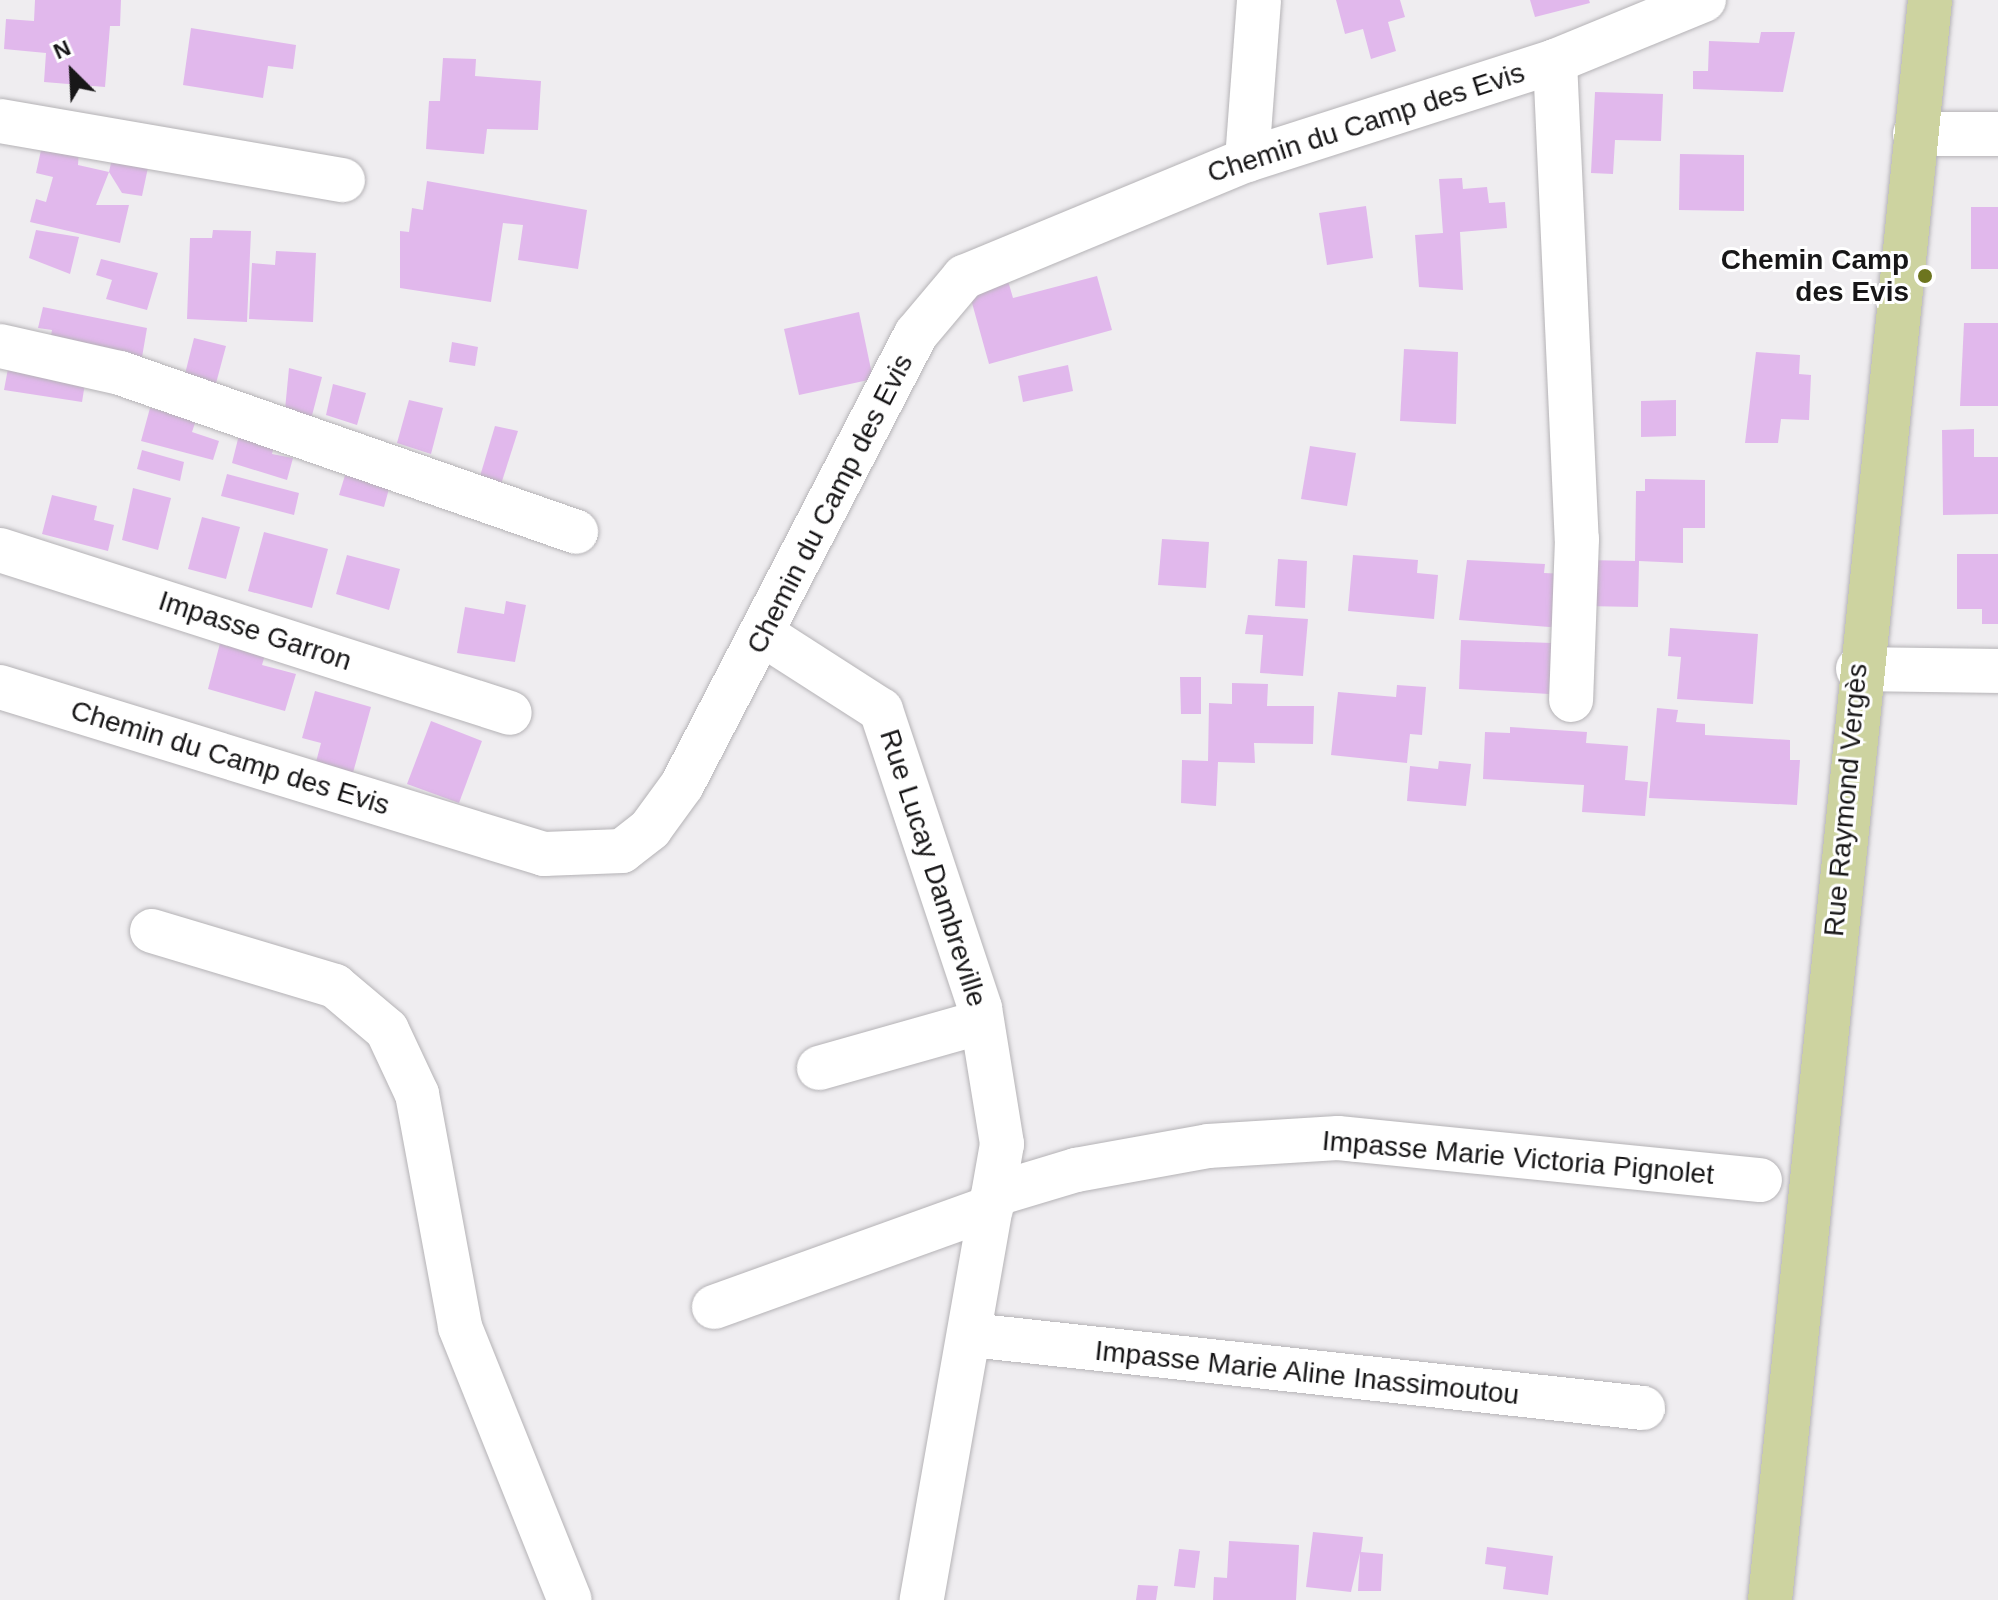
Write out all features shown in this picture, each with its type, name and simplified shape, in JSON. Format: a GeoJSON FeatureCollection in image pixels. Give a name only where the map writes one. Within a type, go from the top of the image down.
{"type":"FeatureCollection","features":[{"type":"Feature","properties":{"kind":"main road","name":"Rue Raymond Vergès"},"geometry":{"type":"LineString","coordinates":[[1770,1600],[1858,669],[1930,0]]}},
{"type":"Feature","properties":{"kind":"street"},"geometry":{"type":"LineString","coordinates":[[1247,160],[1259,0]]}},
{"type":"Feature","properties":{"kind":"street","name":"Chemin du Camp des Evis"},"geometry":{"type":"LineString","coordinates":[[0,687],[544,854],[605,856],[650,829],[764,635],[916,334],[947,291],[993,260],[1247,160],[1555,61],[1704,0]]}},
{"type":"Feature","properties":{"kind":"street"},"geometry":{"type":"LineString","coordinates":[[1555,61],[1577,539],[1571,700]]}},
{"type":"Feature","properties":{"kind":"street"},"geometry":{"type":"LineString","coordinates":[[0,121],[343,180]]}},
{"type":"Feature","properties":{"kind":"street"},"geometry":{"type":"LineString","coordinates":[[1915,134],[1998,134]]}},
{"type":"Feature","properties":{"kind":"street"},"geometry":{"type":"LineString","coordinates":[[0,346],[120,373],[576,532]]}},
{"type":"Feature","properties":{"kind":"street","name":"Impasse Garron"},"geometry":{"type":"LineString","coordinates":[[0,550],[510,713]]}},
{"type":"Feature","properties":{"kind":"street","name":"Rue Lucay Dambreville"},"geometry":{"type":"LineString","coordinates":[[764,635],[881,710],[982,1022],[1002,1144],[971,1335],[922,1600]]}},
{"type":"Feature","properties":{"kind":"street"},"geometry":{"type":"LineString","coordinates":[[1858,669],[1998,671]]}},
{"type":"Feature","properties":{"kind":"street"},"geometry":{"type":"LineString","coordinates":[[152,931],[335,986],[387,1030],[417,1094],[460,1327],[570,1600]]}},
{"type":"Feature","properties":{"kind":"street","name":"Rue Lucay Dambreville"},"geometry":{"type":"LineString","coordinates":[[819,1068],[982,1022]]}},
{"type":"Feature","properties":{"kind":"street","name":"Impasse Marie Victoria Pignolet"},"geometry":{"type":"LineString","coordinates":[[993,1201],[1076,1170],[1208,1146],[1338,1138],[1760,1180]]}},
{"type":"Feature","properties":{"kind":"street"},"geometry":{"type":"LineString","coordinates":[[714,1307],[993,1201]]}},
{"type":"Feature","properties":{"kind":"street","name":"Impasse Marie Aline Inassimoutou"},"geometry":{"type":"LineString","coordinates":[[971,1335],[1643,1408]]}},
{"type":"Feature","properties":{"kind":"building"},"geometry":{"type":"Polygon","coordinates":[[[35,0],[121,0],[120,26],[110,26],[105,87],[44,82],[46,53],[4,49],[6,19],[34,21],[35,0]]]}},
{"type":"Feature","properties":{"kind":"building"},"geometry":{"type":"Polygon","coordinates":[[[1336,0],[1400,0],[1405,17],[1388,22],[1396,51],[1371,59],[1363,29],[1345,34],[1336,0]]]}},
{"type":"Feature","properties":{"kind":"building"},"geometry":{"type":"Polygon","coordinates":[[[1530,0],[1589,0],[1590,3],[1535,17],[1530,0]]]}},
{"type":"Feature","properties":{"kind":"building"},"geometry":{"type":"Polygon","coordinates":[[[191,28],[296,45],[293,69],[268,66],[263,98],[183,85],[191,28]]]}},
{"type":"Feature","properties":{"kind":"building"},"geometry":{"type":"Polygon","coordinates":[[[1761,32],[1795,32],[1783,92],[1693,89],[1693,71],[1708,71],[1709,41],[1759,43],[1761,32]]]}},
{"type":"Feature","properties":{"kind":"building"},"geometry":{"type":"Polygon","coordinates":[[[443,58],[476,59],[475,76],[541,81],[538,130],[487,129],[484,154],[426,149],[429,101],[440,101],[443,58]]]}},
{"type":"Feature","properties":{"kind":"building"},"geometry":{"type":"Polygon","coordinates":[[[1595,92],[1663,94],[1661,141],[1615,140],[1613,174],[1591,173],[1595,92]]]}},
{"type":"Feature","properties":{"kind":"building"},"geometry":{"type":"Polygon","coordinates":[[[43,141],[79,149],[78,165],[109,172],[96,205],[129,205],[120,243],[30,222],[36,199],[46,202],[53,177],[36,173],[43,141]]]}},
{"type":"Feature","properties":{"kind":"building"},"geometry":{"type":"Polygon","coordinates":[[[115,145],[151,153],[142,196],[122,193],[109,172],[115,145]]]}},
{"type":"Feature","properties":{"kind":"building"},"geometry":{"type":"Polygon","coordinates":[[[1680,154],[1744,155],[1744,211],[1679,210],[1680,154]]]}},
{"type":"Feature","properties":{"kind":"building"},"geometry":{"type":"Polygon","coordinates":[[[1462,178],[1463,189],[1487,187],[1489,203],[1505,202],[1507,228],[1460,232],[1463,290],[1419,287],[1415,235],[1443,233],[1439,179],[1462,178]]]}},
{"type":"Feature","properties":{"kind":"building"},"geometry":{"type":"Polygon","coordinates":[[[427,181],[587,210],[578,269],[518,260],[523,225],[503,223],[491,302],[400,288],[400,231],[409,232],[412,208],[423,210],[427,181]]]}},
{"type":"Feature","properties":{"kind":"building"},"geometry":{"type":"Polygon","coordinates":[[[1366,206],[1373,258],[1327,265],[1319,213],[1366,206]]]}},
{"type":"Feature","properties":{"kind":"building"},"geometry":{"type":"Polygon","coordinates":[[[1971,207],[1998,207],[1998,269],[1971,269],[1971,207]]]}},
{"type":"Feature","properties":{"kind":"building"},"geometry":{"type":"Polygon","coordinates":[[[36,230],[79,237],[70,274],[29,258],[36,230]]]}},
{"type":"Feature","properties":{"kind":"building"},"geometry":{"type":"Polygon","coordinates":[[[213,230],[251,231],[247,322],[187,319],[190,238],[212,238],[213,230]]]}},
{"type":"Feature","properties":{"kind":"building"},"geometry":{"type":"Polygon","coordinates":[[[276,251],[316,253],[313,322],[249,319],[252,263],[275,265],[276,251]]]}},
{"type":"Feature","properties":{"kind":"building"},"geometry":{"type":"Polygon","coordinates":[[[101,259],[158,273],[147,310],[106,299],[112,280],[96,275],[101,259]]]}},
{"type":"Feature","properties":{"kind":"building"},"geometry":{"type":"Polygon","coordinates":[[[1006,274],[1013,298],[1097,276],[1112,330],[989,364],[967,285],[1006,274]]]}},
{"type":"Feature","properties":{"kind":"building"},"geometry":{"type":"Polygon","coordinates":[[[43,307],[147,328],[141,363],[48,352],[52,330],[38,328],[43,307]]]}},
{"type":"Feature","properties":{"kind":"building"},"geometry":{"type":"Polygon","coordinates":[[[859,312],[873,379],[799,395],[784,329],[859,312]]]}},
{"type":"Feature","properties":{"kind":"building"},"geometry":{"type":"Polygon","coordinates":[[[1964,323],[1998,323],[1998,406],[1960,406],[1964,323]]]}},
{"type":"Feature","properties":{"kind":"building"},"geometry":{"type":"Polygon","coordinates":[[[194,338],[226,346],[215,387],[184,378],[194,338]]]}},
{"type":"Feature","properties":{"kind":"building"},"geometry":{"type":"Polygon","coordinates":[[[452,342],[478,347],[475,366],[449,362],[452,342]]]}},
{"type":"Feature","properties":{"kind":"building"},"geometry":{"type":"Polygon","coordinates":[[[1404,349],[1458,352],[1456,424],[1400,421],[1404,349]]]}},
{"type":"Feature","properties":{"kind":"building"},"geometry":{"type":"Polygon","coordinates":[[[1756,352],[1800,355],[1799,374],[1811,375],[1809,420],[1781,419],[1778,443],[1745,443],[1756,352]]]}},
{"type":"Feature","properties":{"kind":"building"},"geometry":{"type":"Polygon","coordinates":[[[10,358],[87,371],[82,402],[4,390],[10,358]]]}},
{"type":"Feature","properties":{"kind":"building"},"geometry":{"type":"Polygon","coordinates":[[[1068,365],[1073,391],[1023,402],[1018,376],[1068,365]]]}},
{"type":"Feature","properties":{"kind":"building"},"geometry":{"type":"Polygon","coordinates":[[[289,368],[322,377],[309,427],[284,420],[289,368]]]}},
{"type":"Feature","properties":{"kind":"building"},"geometry":{"type":"Polygon","coordinates":[[[333,384],[366,393],[357,425],[326,415],[333,384]]]}},
{"type":"Feature","properties":{"kind":"building"},"geometry":{"type":"Polygon","coordinates":[[[409,400],[443,408],[431,454],[397,443],[409,400]]]}},
{"type":"Feature","properties":{"kind":"building"},"geometry":{"type":"Polygon","coordinates":[[[1676,400],[1676,436],[1641,437],[1641,401],[1676,400]]]}},
{"type":"Feature","properties":{"kind":"building"},"geometry":{"type":"Polygon","coordinates":[[[150,408],[196,420],[192,432],[219,441],[213,460],[141,441],[150,408]]]}},
{"type":"Feature","properties":{"kind":"building"},"geometry":{"type":"Polygon","coordinates":[[[495,426],[518,431],[496,500],[475,493],[495,426]]]}},
{"type":"Feature","properties":{"kind":"building"},"geometry":{"type":"Polygon","coordinates":[[[1974,429],[1974,457],[1998,457],[1998,514],[1943,515],[1942,430],[1974,429]]]}},
{"type":"Feature","properties":{"kind":"building"},"geometry":{"type":"Polygon","coordinates":[[[240,431],[275,442],[272,454],[293,458],[287,480],[232,463],[240,431]]]}},
{"type":"Feature","properties":{"kind":"building"},"geometry":{"type":"Polygon","coordinates":[[[1310,446],[1356,453],[1347,506],[1301,499],[1310,446]]]}},
{"type":"Feature","properties":{"kind":"building"},"geometry":{"type":"Polygon","coordinates":[[[142,450],[184,462],[180,481],[137,469],[142,450]]]}},
{"type":"Feature","properties":{"kind":"building"},"geometry":{"type":"Polygon","coordinates":[[[346,472],[390,485],[384,507],[339,495],[346,472]]]}},
{"type":"Feature","properties":{"kind":"building"},"geometry":{"type":"Polygon","coordinates":[[[227,474],[299,493],[294,515],[221,496],[227,474]]]}},
{"type":"Feature","properties":{"kind":"building"},"geometry":{"type":"Polygon","coordinates":[[[1645,479],[1705,480],[1705,528],[1683,528],[1683,563],[1639,561],[1638,607],[1584,606],[1586,560],[1635,561],[1636,491],[1645,491],[1645,479]]]}},
{"type":"Feature","properties":{"kind":"building"},"geometry":{"type":"Polygon","coordinates":[[[133,488],[171,498],[158,550],[122,540],[133,488]]]}},
{"type":"Feature","properties":{"kind":"building"},"geometry":{"type":"Polygon","coordinates":[[[52,495],[97,506],[94,520],[114,525],[108,551],[42,534],[52,495]]]}},
{"type":"Feature","properties":{"kind":"building"},"geometry":{"type":"Polygon","coordinates":[[[202,517],[240,527],[226,579],[188,569],[202,517]]]}},
{"type":"Feature","properties":{"kind":"building"},"geometry":{"type":"Polygon","coordinates":[[[264,532],[328,549],[312,608],[248,591],[264,532]]]}},
{"type":"Feature","properties":{"kind":"building"},"geometry":{"type":"Polygon","coordinates":[[[1162,539],[1209,542],[1206,588],[1158,585],[1162,539]]]}},
{"type":"Feature","properties":{"kind":"building"},"geometry":{"type":"Polygon","coordinates":[[[1957,554],[1998,554],[1998,624],[1982,624],[1982,609],[1957,609],[1957,554]]]}},
{"type":"Feature","properties":{"kind":"building"},"geometry":{"type":"Polygon","coordinates":[[[347,555],[400,569],[389,610],[336,594],[347,555]]]}},
{"type":"Feature","properties":{"kind":"building"},"geometry":{"type":"Polygon","coordinates":[[[1353,555],[1418,560],[1417,573],[1438,575],[1434,619],[1348,611],[1353,555]]]}},
{"type":"Feature","properties":{"kind":"building"},"geometry":{"type":"Polygon","coordinates":[[[1278,559],[1307,561],[1305,608],[1275,606],[1278,559]]]}},
{"type":"Feature","properties":{"kind":"building"},"geometry":{"type":"Polygon","coordinates":[[[1467,560],[1545,564],[1544,573],[1567,574],[1562,628],[1459,620],[1467,560]]]}},
{"type":"Feature","properties":{"kind":"building"},"geometry":{"type":"Polygon","coordinates":[[[506,601],[526,605],[515,662],[457,653],[465,607],[504,614],[506,601]]]}},
{"type":"Feature","properties":{"kind":"building"},"geometry":{"type":"Polygon","coordinates":[[[1248,615],[1308,619],[1303,676],[1260,673],[1263,635],[1245,634],[1248,615]]]}},
{"type":"Feature","properties":{"kind":"building"},"geometry":{"type":"Polygon","coordinates":[[[224,628],[269,641],[262,665],[296,674],[285,711],[208,689],[224,628]]]}},
{"type":"Feature","properties":{"kind":"building"},"geometry":{"type":"Polygon","coordinates":[[[1670,628],[1758,634],[1753,704],[1677,699],[1681,657],[1668,656],[1670,628]]]}},
{"type":"Feature","properties":{"kind":"building"},"geometry":{"type":"Polygon","coordinates":[[[1461,640],[1552,643],[1549,694],[1459,689],[1461,640]]]}},
{"type":"Feature","properties":{"kind":"building"},"geometry":{"type":"Polygon","coordinates":[[[1180,677],[1201,677],[1201,714],[1181,714],[1180,677]]]}},
{"type":"Feature","properties":{"kind":"building"},"geometry":{"type":"Polygon","coordinates":[[[1232,683],[1268,684],[1267,706],[1314,706],[1313,744],[1254,743],[1255,763],[1218,762],[1216,806],[1181,803],[1182,760],[1208,761],[1209,703],[1232,704],[1232,683]]]}},
{"type":"Feature","properties":{"kind":"building"},"geometry":{"type":"Polygon","coordinates":[[[1397,685],[1426,687],[1422,735],[1410,734],[1407,763],[1331,755],[1338,692],[1396,697],[1397,685]]]}},
{"type":"Feature","properties":{"kind":"building"},"geometry":{"type":"Polygon","coordinates":[[[315,691],[371,707],[348,791],[311,781],[321,743],[302,738],[315,691]]]}},
{"type":"Feature","properties":{"kind":"building"},"geometry":{"type":"Polygon","coordinates":[[[1657,708],[1678,710],[1676,722],[1705,724],[1705,735],[1790,740],[1790,760],[1800,760],[1797,805],[1649,798],[1657,708]]]}},
{"type":"Feature","properties":{"kind":"building"},"geometry":{"type":"Polygon","coordinates":[[[431,721],[482,741],[459,803],[407,784],[431,721]]]}},
{"type":"Feature","properties":{"kind":"building"},"geometry":{"type":"Polygon","coordinates":[[[1510,727],[1587,732],[1586,743],[1628,746],[1625,780],[1648,782],[1645,816],[1582,812],[1584,785],[1483,779],[1485,732],[1510,733],[1510,727]]]}},
{"type":"Feature","properties":{"kind":"building"},"geometry":{"type":"Polygon","coordinates":[[[1439,761],[1471,764],[1466,806],[1407,801],[1410,766],[1438,769],[1439,761]]]}},
{"type":"Feature","properties":{"kind":"building"},"geometry":{"type":"Polygon","coordinates":[[[1313,1532],[1363,1537],[1361,1552],[1383,1554],[1381,1591],[1358,1591],[1360,1553],[1351,1592],[1306,1587],[1313,1532]]]}},
{"type":"Feature","properties":{"kind":"building"},"geometry":{"type":"Polygon","coordinates":[[[1229,1541],[1299,1545],[1296,1600],[1213,1600],[1214,1577],[1227,1578],[1229,1541]]]}},
{"type":"Feature","properties":{"kind":"building"},"geometry":{"type":"Polygon","coordinates":[[[1487,1547],[1553,1556],[1548,1595],[1503,1589],[1506,1567],[1485,1564],[1487,1547]]]}},
{"type":"Feature","properties":{"kind":"building"},"geometry":{"type":"Polygon","coordinates":[[[1179,1549],[1200,1551],[1195,1588],[1174,1586],[1179,1549]]]}},
{"type":"Feature","properties":{"kind":"building"},"geometry":{"type":"Polygon","coordinates":[[[1138,1585],[1158,1586],[1156,1600],[1136,1600],[1138,1585]]]}},
{"type":"Feature","properties":{"kind":"place","name":"Chemin Camp des Evis"},"geometry":{"type":"Point","coordinates":[1925,276]}}]}
